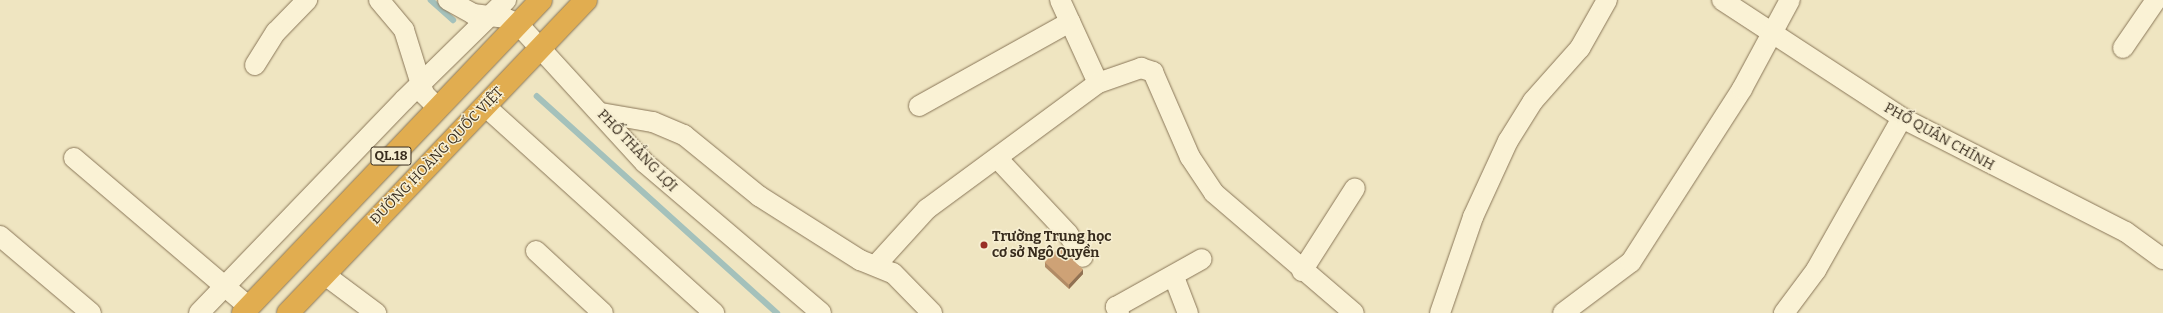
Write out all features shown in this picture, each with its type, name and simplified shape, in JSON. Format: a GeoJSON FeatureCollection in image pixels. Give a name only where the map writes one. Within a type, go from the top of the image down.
{"type":"FeatureCollection","features":[{"type":"Feature","properties":{"kind":"highway","name":"QL.18"},"geometry":{"type":"LineString","coordinates":[[246,310],[437,107],[541,0]]}},
{"type":"Feature","properties":{"kind":"highway","name":"ĐƯỜNG HOÀNG QUỐC VIỆT"},"geometry":{"type":"LineString","coordinates":[[288,313],[586,0]]}},
{"type":"Feature","properties":{"kind":"street"},"geometry":{"type":"LineString","coordinates":[[255,65],[276,32],[307,0]]}},
{"type":"Feature","properties":{"kind":"street"},"geometry":{"type":"LineString","coordinates":[[379,0],[404,30],[424,94],[437,107]]}},
{"type":"Feature","properties":{"kind":"street"},"geometry":{"type":"LineString","coordinates":[[448,0],[472,14],[518,24]]}},
{"type":"Feature","properties":{"kind":"street"},"geometry":{"type":"LineString","coordinates":[[199,313],[420,84],[506,0]]}},
{"type":"Feature","properties":{"kind":"street"},"geometry":{"type":"LineString","coordinates":[[1060,0],[1098,84]]}},
{"type":"Feature","properties":{"kind":"street"},"geometry":{"type":"LineString","coordinates":[[1440,313],[1473,217],[1508,141],[1533,102],[1580,48],[1607,0]]}},
{"type":"Feature","properties":{"kind":"street","name":"PHỐ QUÂN CHÍNH"},"geometry":{"type":"LineString","coordinates":[[1722,0],[1771,34],[1902,118],[2126,232],[2163,259]]}},
{"type":"Feature","properties":{"kind":"street"},"geometry":{"type":"LineString","coordinates":[[1563,313],[1626,268],[1742,89],[1790,0]]}},
{"type":"Feature","properties":{"kind":"street"},"geometry":{"type":"LineString","coordinates":[[2123,48],[2156,0]]}},
{"type":"Feature","properties":{"kind":"street"},"geometry":{"type":"LineString","coordinates":[[919,106],[1070,22]]}},
{"type":"Feature","properties":{"kind":"street","name":"PHỐ THẮNG LỢI"},"geometry":{"type":"LineString","coordinates":[[518,24],[674,191],[821,313]]}},
{"type":"Feature","properties":{"kind":"street"},"geometry":{"type":"LineString","coordinates":[[876,264],[927,209],[1098,84],[1141,68],[1153,72],[1190,157],[1214,193],[1302,271],[1354,313]]}},
{"type":"Feature","properties":{"kind":"street"},"geometry":{"type":"LineString","coordinates":[[485,106],[714,313]]}},
{"type":"Feature","properties":{"kind":"street"},"geometry":{"type":"LineString","coordinates":[[601,113],[653,122],[684,135],[759,196],[860,260],[876,264],[893,272],[932,313]]}},
{"type":"Feature","properties":{"kind":"street"},"geometry":{"type":"LineString","coordinates":[[1790,311],[1816,270],[1902,118]]}},
{"type":"Feature","properties":{"kind":"street"},"geometry":{"type":"LineString","coordinates":[[74,158],[225,286],[246,310]]}},
{"type":"Feature","properties":{"kind":"street"},"geometry":{"type":"LineString","coordinates":[[997,158],[1068,234],[1083,257]]}},
{"type":"Feature","properties":{"kind":"street"},"geometry":{"type":"LineString","coordinates":[[1302,271],[1355,188]]}},
{"type":"Feature","properties":{"kind":"street"},"geometry":{"type":"LineString","coordinates":[[0,236],[91,313]]}},
{"type":"Feature","properties":{"kind":"street"},"geometry":{"type":"LineString","coordinates":[[536,251],[603,313]]}},
{"type":"Feature","properties":{"kind":"street"},"geometry":{"type":"LineString","coordinates":[[1119,313],[1116,307],[1174,277],[1202,259]]}},
{"type":"Feature","properties":{"kind":"street"},"geometry":{"type":"LineString","coordinates":[[324,275],[376,313]]}},
{"type":"Feature","properties":{"kind":"street"},"geometry":{"type":"LineString","coordinates":[[1174,277],[1188,313]]}},
{"type":"Feature","properties":{"kind":"building"},"geometry":{"type":"Polygon","coordinates":[[[1059,247],[1083,270],[1069,285],[1045,262],[1059,247]]]}},
{"type":"Feature","properties":{"kind":"waterway"},"geometry":{"type":"LineString","coordinates":[[431,0],[453,20]]}},
{"type":"Feature","properties":{"kind":"waterway"},"geometry":{"type":"LineString","coordinates":[[537,96],[777,313]]}},
{"type":"Feature","properties":{"kind":"place","name":"Trường Trung học cơ sở Ngô Quyền"},"geometry":{"type":"Point","coordinates":[984,245]}}]}
